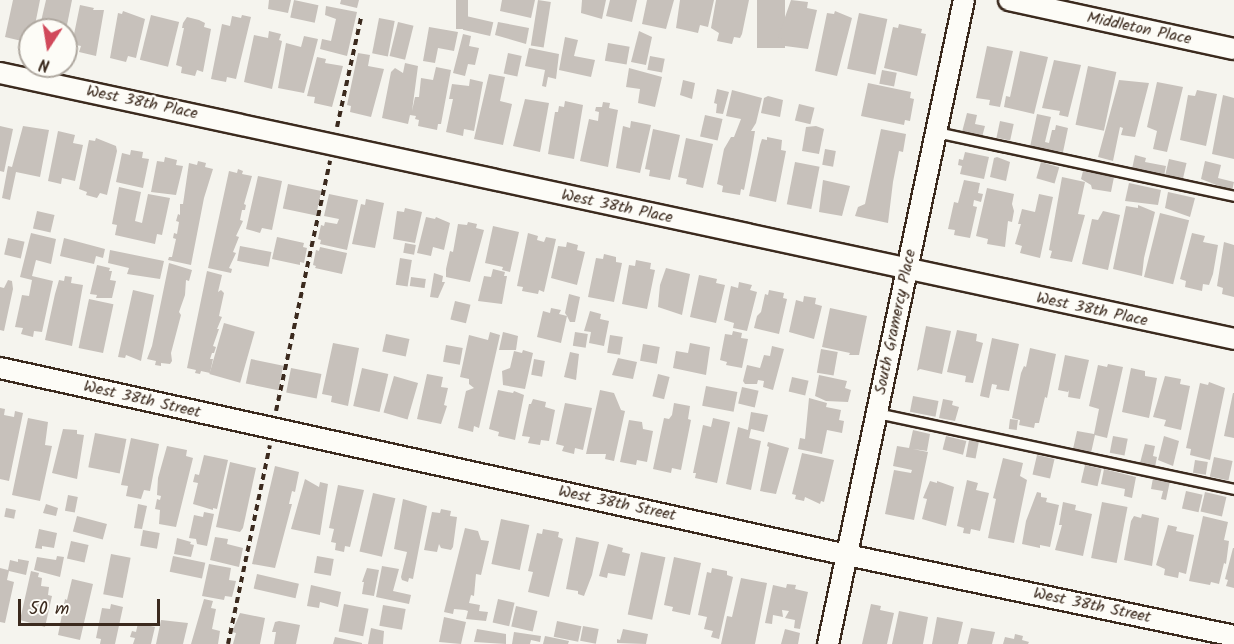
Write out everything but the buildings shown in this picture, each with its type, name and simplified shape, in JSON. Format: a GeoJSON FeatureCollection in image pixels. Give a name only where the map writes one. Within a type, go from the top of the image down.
{"type":"FeatureCollection","features":[{"type":"Feature","properties":{"kind":"street","name":"South Gramercy Place"},"geometry":{"type":"LineString","coordinates":[[828,644],[964,0]]}},
{"type":"Feature","properties":{"kind":"street","name":"Middleton Place"},"geometry":{"type":"LineString","coordinates":[[1008,0],[1234,49]]}},
{"type":"Feature","properties":{"kind":"street","name":"West 38th Place"},"geometry":{"type":"LineString","coordinates":[[0,73],[907,271],[1234,339]]}},
{"type":"Feature","properties":{"kind":"street","name":"West 38th Street"},"geometry":{"type":"LineString","coordinates":[[0,368],[847,555],[1234,636]]}},
{"type":"Feature","properties":{"kind":"lane"},"geometry":{"type":"LineString","coordinates":[[936,132],[1234,196]]}},
{"type":"Feature","properties":{"kind":"lane"},"geometry":{"type":"LineString","coordinates":[[877,413],[1234,489]]}},
{"type":"Feature","properties":{"kind":"path"},"geometry":{"type":"LineString","coordinates":[[228,644],[333,144],[362,18]]}}]}
